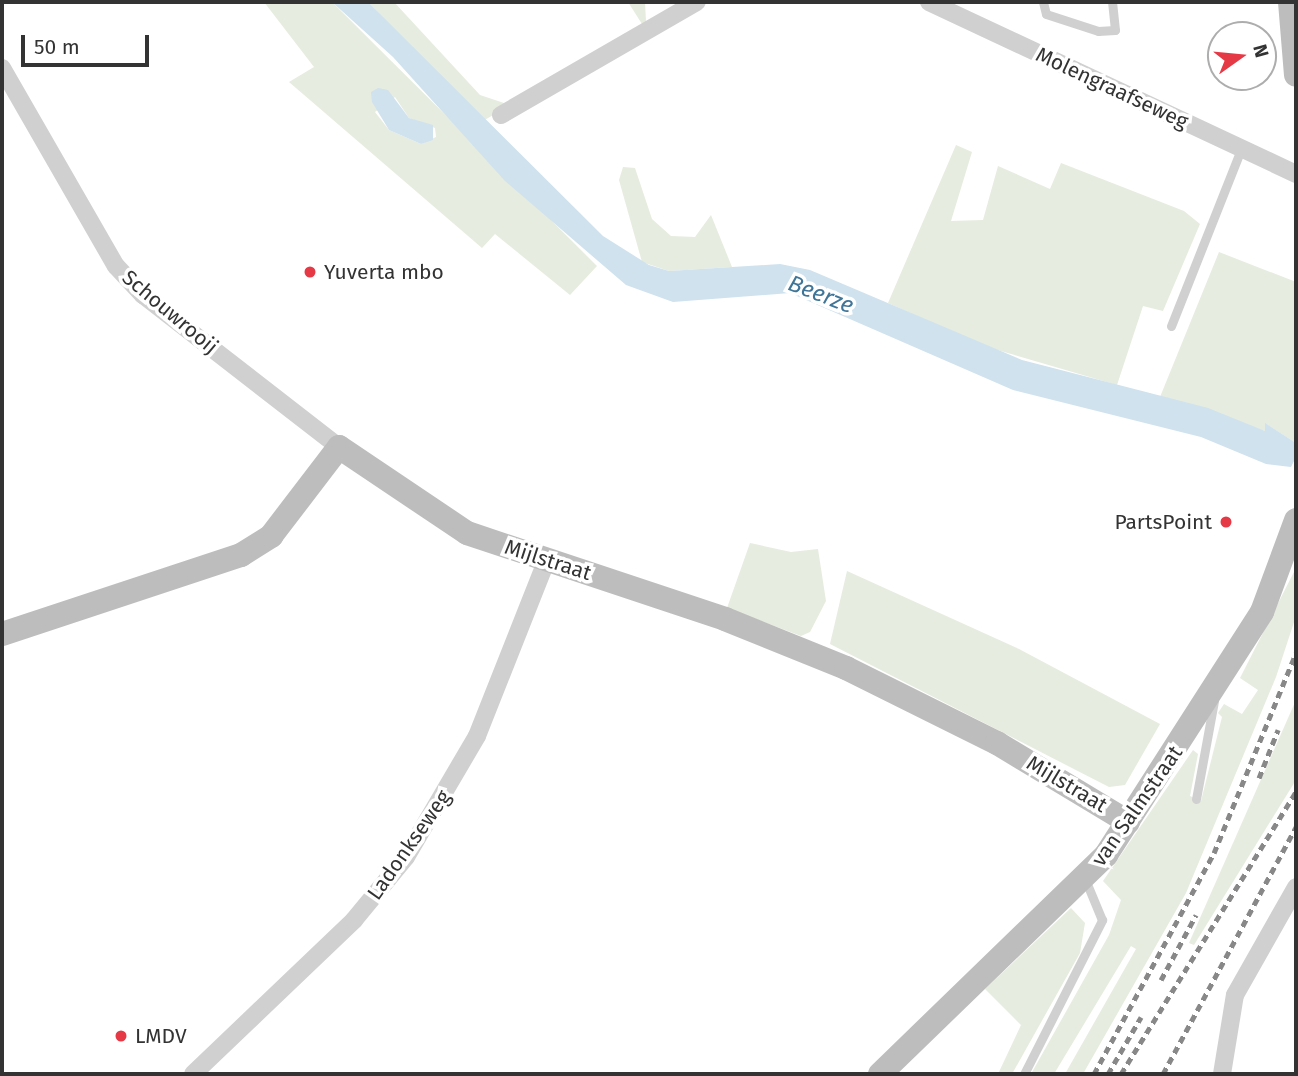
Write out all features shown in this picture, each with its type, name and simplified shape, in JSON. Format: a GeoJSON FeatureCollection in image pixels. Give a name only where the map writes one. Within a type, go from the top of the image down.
{"type":"FeatureCollection","features":[{"type":"Feature","properties":{"kind":"main road"},"geometry":{"type":"LineString","coordinates":[[1290,2],[1296,75]]}},
{"type":"Feature","properties":{"kind":"main road"},"geometry":{"type":"LineString","coordinates":[[2,634],[241,555],[271,536],[339,447]]}},
{"type":"Feature","properties":{"kind":"main road","name":"Mijlstraat"},"geometry":{"type":"LineString","coordinates":[[339,447],[436,517],[546,562],[725,619],[846,668],[997,743],[1128,822]]}},
{"type":"Feature","properties":{"kind":"main road","name":"van Salmstraat"},"geometry":{"type":"LineString","coordinates":[[880,1074],[1085,878],[1128,822],[1217,689],[1266,603],[1296,520]]}},
{"type":"Feature","properties":{"kind":"street"},"geometry":{"type":"LineString","coordinates":[[501,115],[697,2]]}},
{"type":"Feature","properties":{"kind":"street","name":"Molengraafseweg"},"geometry":{"type":"LineString","coordinates":[[929,2],[1296,174]]}},
{"type":"Feature","properties":{"kind":"street","name":"Schouwrooij"},"geometry":{"type":"LineString","coordinates":[[2,68],[116,266],[144,295],[339,447]]}},
{"type":"Feature","properties":{"kind":"street","name":"Ladonkseweg"},"geometry":{"type":"LineString","coordinates":[[193,1074],[354,920],[406,858],[477,736],[546,562]]}},
{"type":"Feature","properties":{"kind":"street"},"geometry":{"type":"LineString","coordinates":[[1222,1074],[1236,995],[1296,887]]}},
{"type":"Feature","properties":{"kind":"lane"},"geometry":{"type":"LineString","coordinates":[[1044,2],[1046,14],[1098,31],[1115,30],[1112,2]]}},
{"type":"Feature","properties":{"kind":"lane"},"geometry":{"type":"LineString","coordinates":[[1171,326],[1241,149]]}},
{"type":"Feature","properties":{"kind":"lane"},"geometry":{"type":"LineString","coordinates":[[1196,799],[1217,689]]}},
{"type":"Feature","properties":{"kind":"lane"},"geometry":{"type":"LineString","coordinates":[[1024,1074],[1102,920],[1085,878]]}},
{"type":"Feature","properties":{"kind":"shaded area"},"geometry":{"type":"Polygon","coordinates":[[[264,2],[332,2],[597,266],[570,295],[495,234],[482,248],[289,82],[314,67],[264,2]],[[395,97],[375,112],[389,130],[421,144],[436,137],[435,128],[409,118],[395,97]]]}},
{"type":"Feature","properties":{"kind":"shaded area"},"geometry":{"type":"Polygon","coordinates":[[[368,2],[394,2],[480,95],[510,105],[483,121],[368,2]]]}},
{"type":"Feature","properties":{"kind":"shaded area"},"geometry":{"type":"Polygon","coordinates":[[[628,2],[645,2],[646,22],[642,24],[628,2]]]}},
{"type":"Feature","properties":{"kind":"shaded area"},"geometry":{"type":"Polygon","coordinates":[[[956,145],[972,152],[951,221],[983,220],[998,166],[1050,189],[1061,163],[1184,211],[1200,224],[1163,311],[1143,306],[1117,385],[984,346],[888,303],[956,145]]]}},
{"type":"Feature","properties":{"kind":"shaded area"},"geometry":{"type":"Polygon","coordinates":[[[623,167],[635,168],[652,219],[671,236],[695,237],[711,215],[732,267],[669,271],[642,262],[619,180],[623,167]]]}},
{"type":"Feature","properties":{"kind":"shaded area"},"geometry":{"type":"Polygon","coordinates":[[[1219,252],[1296,282],[1296,443],[1266,424],[1265,431],[1160,397],[1219,252]]]}},
{"type":"Feature","properties":{"kind":"shaded area"},"geometry":{"type":"Polygon","coordinates":[[[750,543],[791,552],[818,549],[826,601],[810,632],[801,636],[727,608],[750,543]]]}},
{"type":"Feature","properties":{"kind":"shaded area"},"geometry":{"type":"Polygon","coordinates":[[[1296,568],[1296,616],[1276,677],[1186,893],[1083,1074],[1065,1074],[1136,949],[1131,946],[1054,1074],[1031,1074],[1109,935],[1121,900],[1103,881],[1193,750],[1198,754],[1190,796],[1201,801],[1222,717],[1218,713],[1224,704],[1242,714],[1258,690],[1240,678],[1296,568]]]}},
{"type":"Feature","properties":{"kind":"shaded area"},"geometry":{"type":"Polygon","coordinates":[[[847,571],[1019,649],[1160,724],[1125,785],[1109,787],[830,644],[847,571]]]}},
{"type":"Feature","properties":{"kind":"shaded area"},"geometry":{"type":"Polygon","coordinates":[[[1296,700],[1296,780],[1194,945],[1189,943],[1296,700]]]}},
{"type":"Feature","properties":{"kind":"shaded area"},"geometry":{"type":"Polygon","coordinates":[[[1071,908],[1085,923],[1080,953],[1012,1074],[998,1074],[1021,1025],[985,989],[1071,908]]]}},
{"type":"Feature","properties":{"kind":"water","name":"Beerze"},"geometry":{"type":"Polygon","coordinates":[[[332,2],[368,2],[603,236],[649,265],[669,271],[780,264],[810,270],[1022,360],[1208,408],[1265,431],[1265,423],[1296,443],[1296,457],[1291,467],[1266,464],[1201,437],[1013,390],[790,293],[673,302],[626,285],[505,181],[393,57],[332,2]]]}},
{"type":"Feature","properties":{"kind":"water"},"geometry":{"type":"Polygon","coordinates":[[[378,88],[388,90],[409,118],[433,125],[433,140],[421,144],[389,130],[372,102],[371,92],[378,88]]]}},
{"type":"Feature","properties":{"kind":"railway"},"geometry":{"type":"LineString","coordinates":[[1094,1074],[1214,853],[1296,653]]}},
{"type":"Feature","properties":{"kind":"railway"},"geometry":{"type":"LineString","coordinates":[[1259,778],[1278,730]]}},
{"type":"Feature","properties":{"kind":"railway"},"geometry":{"type":"LineString","coordinates":[[1121,1074],[1296,792]]}},
{"type":"Feature","properties":{"kind":"railway"},"geometry":{"type":"LineString","coordinates":[[1163,1074],[1296,827]]}},
{"type":"Feature","properties":{"kind":"railway"},"geometry":{"type":"LineString","coordinates":[[1161,980],[1196,915]]}},
{"type":"Feature","properties":{"kind":"railway"},"geometry":{"type":"LineString","coordinates":[[1108,1074],[1141,1017]]}},
{"type":"Feature","properties":{"kind":"place","name":"Yuverta mbo"},"geometry":{"type":"Point","coordinates":[310,272]}},
{"type":"Feature","properties":{"kind":"place","name":"PartsPoint"},"geometry":{"type":"Point","coordinates":[1226,522]}},
{"type":"Feature","properties":{"kind":"place","name":"LMDV"},"geometry":{"type":"Point","coordinates":[121,1036]}}]}
